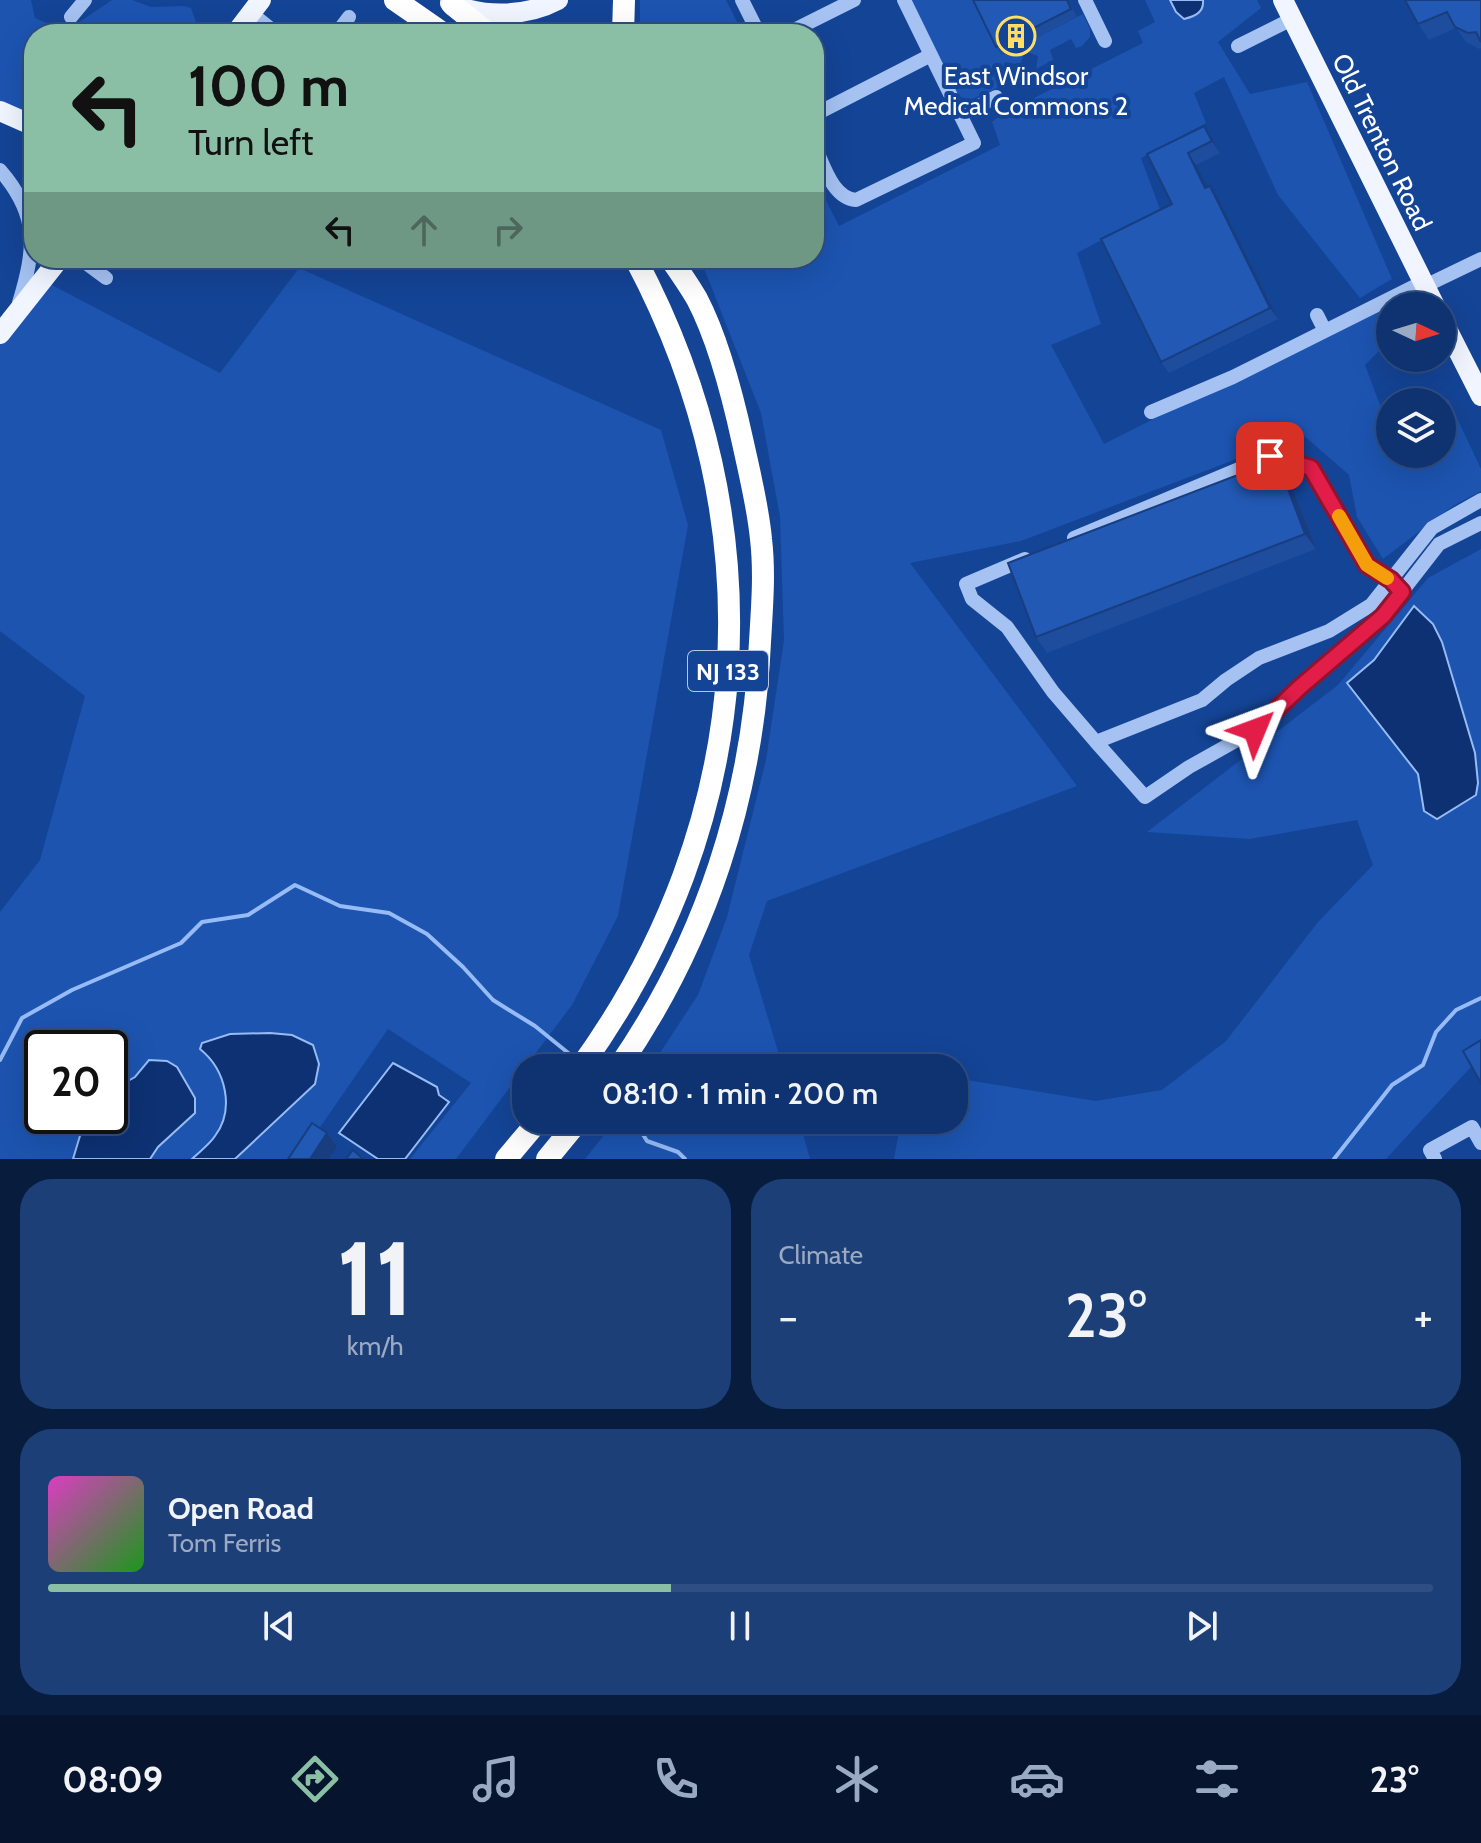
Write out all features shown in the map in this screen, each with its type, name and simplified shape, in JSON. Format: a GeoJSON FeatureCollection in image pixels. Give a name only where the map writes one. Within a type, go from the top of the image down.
{"type":"FeatureCollection","features":[{"type":"Feature","properties":{"kind":"highway"},"geometry":{"type":"LineString","coordinates":[[395,0],[430,24]]}},
{"type":"Feature","properties":{"kind":"highway"},"geometry":{"type":"LineString","coordinates":[[623,24],[624,0]]}},
{"type":"Feature","properties":{"kind":"highway"},"geometry":{"type":"LineString","coordinates":[[449,2],[476,24]]}},
{"type":"Feature","properties":{"kind":"highway","name":"NJ 133"},"geometry":{"type":"LineString","coordinates":[[589,1054],[638,978],[689,864],[718,752],[728,662],[727,558],[714,469],[690,382],[672,333],[640,268]]}},
{"type":"Feature","properties":{"kind":"highway","name":"NJ 133"},"geometry":{"type":"LineString","coordinates":[[627,1054],[665,993],[709,899],[734,823],[755,717],[764,594],[761,539],[736,411],[697,300],[676,268]]}},
{"type":"Feature","properties":{"kind":"highway"},"geometry":{"type":"LineString","coordinates":[[686,268],[697,300]]}},
{"type":"Feature","properties":{"kind":"highway"},"geometry":{"type":"LineString","coordinates":[[506,1159],[527,1134]]}},
{"type":"Feature","properties":{"kind":"highway"},"geometry":{"type":"LineString","coordinates":[[547,1159],[568,1134]]}},
{"type":"Feature","properties":{"kind":"main road"},"geometry":{"type":"LineString","coordinates":[[449,2],[512,13],[529,12],[558,0]]}},
{"type":"Feature","properties":{"kind":"main road","name":"Old Trenton Road"},"geometry":{"type":"LineString","coordinates":[[1283,0],[1428,292]]}},
{"type":"Feature","properties":{"kind":"main road"},"geometry":{"type":"LineString","coordinates":[[242,24],[256,6]]}},
{"type":"Feature","properties":{"kind":"main road"},"geometry":{"type":"LineString","coordinates":[[0,111],[24,122]]}},
{"type":"Feature","properties":{"kind":"main road"},"geometry":{"type":"LineString","coordinates":[[0,334],[52,268]]}},
{"type":"Feature","properties":{"kind":"main road"},"geometry":{"type":"LineString","coordinates":[[1456,347],[1481,396]]}},
{"type":"Feature","properties":{"kind":"street"},"geometry":{"type":"LineString","coordinates":[[71,17],[85,0]]}},
{"type":"Feature","properties":{"kind":"street"},"geometry":{"type":"LineString","coordinates":[[742,0],[754,24]]}},
{"type":"Feature","properties":{"kind":"street"},"geometry":{"type":"LineString","coordinates":[[806,24],[854,0]]}},
{"type":"Feature","properties":{"kind":"street"},"geometry":{"type":"LineString","coordinates":[[824,165],[837,192],[847,199],[856,200],[974,143],[904,0]]}},
{"type":"Feature","properties":{"kind":"street"},"geometry":{"type":"LineString","coordinates":[[1085,0],[1105,41]]}},
{"type":"Feature","properties":{"kind":"street"},"geometry":{"type":"LineString","coordinates":[[256,6],[270,24]]}},
{"type":"Feature","properties":{"kind":"street"},"geometry":{"type":"LineString","coordinates":[[344,24],[349,17]]}},
{"type":"Feature","properties":{"kind":"street"},"geometry":{"type":"LineString","coordinates":[[1238,46],[1292,19]]}},
{"type":"Feature","properties":{"kind":"street"},"geometry":{"type":"LineString","coordinates":[[824,110],[931,55]]}},
{"type":"Feature","properties":{"kind":"street"},"geometry":{"type":"LineString","coordinates":[[960,115],[996,97]]}},
{"type":"Feature","properties":{"kind":"street"},"geometry":{"type":"LineString","coordinates":[[0,170],[10,181],[24,207]]}},
{"type":"Feature","properties":{"kind":"street"},"geometry":{"type":"LineString","coordinates":[[1151,412],[1233,377],[1481,259]]}},
{"type":"Feature","properties":{"kind":"street"},"geometry":{"type":"LineString","coordinates":[[16,313],[29,268]]}},
{"type":"Feature","properties":{"kind":"street"},"geometry":{"type":"LineString","coordinates":[[92,268],[106,278]]}},
{"type":"Feature","properties":{"kind":"street"},"geometry":{"type":"LineString","coordinates":[[1317,315],[1325,331]]}},
{"type":"Feature","properties":{"kind":"street"},"geometry":{"type":"LineString","coordinates":[[1067,541],[1270,456],[1311,468],[1367,565],[1391,580],[1402,592]]}},
{"type":"Feature","properties":{"kind":"street"},"geometry":{"type":"LineString","coordinates":[[1096,742],[1202,700],[1259,658],[1329,631],[1371,605],[1432,528],[1481,500]]}},
{"type":"Feature","properties":{"kind":"street"},"geometry":{"type":"LineString","coordinates":[[1038,553],[966,584],[972,599],[1007,627],[1047,686],[1145,797],[1189,767],[1255,730],[1383,616],[1439,544],[1481,523]]}},
{"type":"Feature","properties":{"kind":"street"},"geometry":{"type":"LineString","coordinates":[[1435,1159],[1430,1150],[1472,1127],[1481,1143]]}},
{"type":"Feature","properties":{"kind":"shaded area"},"geometry":{"type":"Polygon","coordinates":[[[0,0],[31,0],[35,18],[49,24],[24,24],[24,122],[0,111],[0,0]]]}},
{"type":"Feature","properties":{"kind":"shaded area"},"geometry":{"type":"Polygon","coordinates":[[[112,0],[132,0],[151,7],[191,8],[197,24],[76,24],[112,0]]]}},
{"type":"Feature","properties":{"kind":"shaded area"},"geometry":{"type":"Polygon","coordinates":[[[640,0],[726,0],[738,24],[640,24],[640,0]]]}},
{"type":"Feature","properties":{"kind":"shaded area"},"geometry":{"type":"Polygon","coordinates":[[[904,0],[974,0],[1002,55],[1083,14],[1090,37],[1076,48],[1071,39],[1050,50],[1053,60],[1036,69],[1038,56],[1025,51],[1020,65],[1005,62],[997,88],[968,101],[951,91],[904,0]]]}},
{"type":"Feature","properties":{"kind":"shaded area"},"geometry":{"type":"Polygon","coordinates":[[[1145,0],[1257,0],[1261,8],[1218,42],[1250,94],[1307,82],[1392,279],[1360,298],[1278,195],[1224,77],[1194,93],[1206,123],[1141,158],[1160,209],[1077,253],[1101,324],[1051,345],[1104,444],[1369,310],[1376,311],[1376,354],[1365,365],[1376,394],[1376,468],[1456,468],[1456,416],[1481,469],[1481,491],[1453,506],[1383,559],[1357,517],[1349,475],[1302,434],[1021,541],[910,563],[1077,786],[767,901],[749,955],[779,1054],[659,1054],[698,995],[727,917],[766,760],[784,640],[780,517],[761,413],[704,268],[824,268],[824,197],[839,226],[1000,145],[992,122],[1004,113],[1143,43],[1138,31],[1155,22],[1145,0]]]}},
{"type":"Feature","properties":{"kind":"shaded area"},"geometry":{"type":"Polygon","coordinates":[[[1170,0],[1203,0],[1203,4],[1198,13],[1184,19],[1170,0]]]}},
{"type":"Feature","properties":{"kind":"shaded area"},"geometry":{"type":"Polygon","coordinates":[[[299,268],[661,430],[688,525],[618,916],[572,1005],[535,1054],[512,1054],[512,1085],[456,1159],[410,1159],[471,1083],[388,1029],[298,1159],[0,1159],[0,912],[40,860],[85,696],[0,631],[0,324],[48,283],[220,373],[299,268]]]}},
{"type":"Feature","properties":{"kind":"shaded area"},"geometry":{"type":"Polygon","coordinates":[[[1481,549],[1481,1056],[1386,1159],[894,1159],[898,1134],[968,1134],[968,1080],[1096,1101],[1162,1090],[1226,1041],[1318,922],[1373,865],[1357,820],[1250,839],[1147,832],[1338,685],[1428,578],[1481,549]]]}},
{"type":"Feature","properties":{"kind":"shaded area"},"geometry":{"type":"Polygon","coordinates":[[[1414,606],[1433,624],[1442,642],[1475,753],[1476,795],[1437,819],[1424,811],[1418,774],[1347,683],[1374,660],[1414,606]]]}},
{"type":"Feature","properties":{"kind":"shaded area"},"geometry":{"type":"Polygon","coordinates":[[[230,1034],[292,1035],[313,1045],[319,1064],[315,1084],[235,1159],[192,1159],[215,1136],[225,1114],[225,1090],[216,1068],[200,1049],[202,1043],[230,1034]]]}},
{"type":"Feature","properties":{"kind":"shaded area"},"geometry":{"type":"Polygon","coordinates":[[[149,1060],[167,1061],[177,1067],[195,1098],[195,1113],[158,1147],[150,1159],[73,1159],[81,1134],[128,1134],[128,1081],[149,1060]]]}},
{"type":"Feature","properties":{"kind":"shaded area"},"geometry":{"type":"Polygon","coordinates":[[[393,1063],[437,1087],[439,1095],[449,1102],[405,1159],[378,1159],[339,1133],[393,1063]]]}},
{"type":"Feature","properties":{"kind":"shaded area"},"geometry":{"type":"Polygon","coordinates":[[[605,1134],[803,1134],[810,1159],[585,1159],[605,1134]]]}},
{"type":"Feature","properties":{"kind":"building","name":"East Windsor Medical Commons 2"},"geometry":{"type":"Polygon","coordinates":[[[973,0],[1067,0],[1071,9],[996,47],[973,0]]]}},
{"type":"Feature","properties":{"kind":"building"},"geometry":{"type":"Polygon","coordinates":[[[1405,0],[1481,0],[1481,42],[1476,32],[1468,33],[1455,27],[1447,12],[1418,24],[1405,0]]]}},
{"type":"Feature","properties":{"kind":"building"},"geometry":{"type":"Polygon","coordinates":[[[1204,126],[1212,141],[1188,153],[1205,188],[1210,186],[1270,308],[1161,362],[1101,239],[1172,204],[1147,154],[1204,126]]]}},
{"type":"Feature","properties":{"kind":"building"},"geometry":{"type":"Polygon","coordinates":[[[1277,460],[1305,534],[1036,637],[1008,563],[1277,460]]]}},
{"type":"Feature","properties":{"kind":"building"},"geometry":{"type":"Polygon","coordinates":[[[1481,1040],[1481,1083],[1463,1051],[1481,1040]]]}},
{"type":"Feature","properties":{"kind":"building"},"geometry":{"type":"Polygon","coordinates":[[[312,1123],[327,1133],[310,1159],[288,1159],[312,1123]]]}},
{"type":"Feature","properties":{"kind":"building"},"geometry":{"type":"Polygon","coordinates":[[[353,1150],[363,1159],[346,1159],[353,1150]]]}},
{"type":"Feature","properties":{"kind":"waterway"},"geometry":{"type":"LineString","coordinates":[[0,1060],[22,1018],[72,990],[181,943],[202,922],[248,915],[295,885],[340,906],[389,913],[427,934],[493,1000],[535,1026],[570,1054]]}},
{"type":"Feature","properties":{"kind":"waterway"},"geometry":{"type":"LineString","coordinates":[[1334,1159],[1392,1085],[1423,1065],[1436,1032],[1456,1010],[1481,998]]}},
{"type":"Feature","properties":{"kind":"waterway"},"geometry":{"type":"LineString","coordinates":[[643,1134],[647,1141],[678,1152],[685,1159]]}},
{"type":"Feature","properties":{"kind":"slow traffic"},"geometry":{"type":"LineString","coordinates":[[1339,516],[1367,565],[1387,578]]}},
{"type":"Feature","properties":{"kind":"place","name":"East Windsor Medical Commons 2"},"geometry":{"type":"Point","coordinates":[1016,36]}},
{"type":"Feature","properties":{"kind":"route"},"geometry":{"type":"LineString","coordinates":[[1255,730],[1383,616],[1402,592],[1391,580],[1367,565],[1311,468],[1270,456]]}}]}
